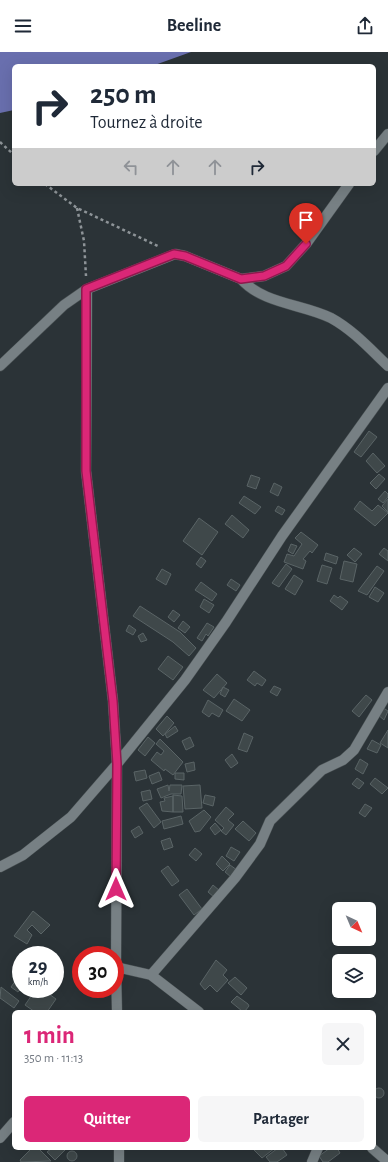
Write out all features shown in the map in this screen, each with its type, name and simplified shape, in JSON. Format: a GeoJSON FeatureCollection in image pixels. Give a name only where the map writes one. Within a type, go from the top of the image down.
{"type":"FeatureCollection","features":[{"type":"Feature","properties":{"kind":"street"},"geometry":{"type":"LineString","coordinates":[[376,149],[388,134]]}},
{"type":"Feature","properties":{"kind":"street"},"geometry":{"type":"LineString","coordinates":[[241,279],[264,276],[286,266],[306,244],[348,186]]}},
{"type":"Feature","properties":{"kind":"street"},"geometry":{"type":"LineString","coordinates":[[0,366],[64,305],[86,289],[174,254],[185,256],[241,279],[254,290],[267,296],[330,318],[342,324],[388,366]]}},
{"type":"Feature","properties":{"kind":"street"},"geometry":{"type":"LineString","coordinates":[[86,289],[86,471],[113,701],[117,764],[116,946]]}},
{"type":"Feature","properties":{"kind":"street"},"geometry":{"type":"LineString","coordinates":[[0,867],[23,855],[71,817],[117,764],[185,680],[226,622],[282,536],[388,388]]}},
{"type":"Feature","properties":{"kind":"street"},"geometry":{"type":"LineString","coordinates":[[376,404],[388,401]]}},
{"type":"Feature","properties":{"kind":"street"},"geometry":{"type":"LineString","coordinates":[[151,975],[236,878],[260,844],[270,821],[322,770],[343,760],[354,750],[388,692]]}},
{"type":"Feature","properties":{"kind":"street"},"geometry":{"type":"LineString","coordinates":[[124,969],[151,975],[196,1010]]}},
{"type":"Feature","properties":{"kind":"street"},"geometry":{"type":"LineString","coordinates":[[116,998],[116,1010]]}},
{"type":"Feature","properties":{"kind":"street"},"geometry":{"type":"LineString","coordinates":[[0,1138],[12,1124]]}},
{"type":"Feature","properties":{"kind":"street"},"geometry":{"type":"LineString","coordinates":[[118,1150],[119,1162]]}},
{"type":"Feature","properties":{"kind":"street"},"geometry":{"type":"LineString","coordinates":[[312,1162],[317,1150]]}},
{"type":"Feature","properties":{"kind":"street"},"geometry":{"type":"LineString","coordinates":[[374,1150],[388,1162]]}},
{"type":"Feature","properties":{"kind":"path"},"geometry":{"type":"LineString","coordinates":[[0,142],[12,153]]}},
{"type":"Feature","properties":{"kind":"path"},"geometry":{"type":"LineString","coordinates":[[49,186],[77,208],[174,254]]}},
{"type":"Feature","properties":{"kind":"path"},"geometry":{"type":"LineString","coordinates":[[77,208],[84,241],[86,289]]}},
{"type":"Feature","properties":{"kind":"water"},"geometry":{"type":"Polygon","coordinates":[[[0,52],[191,52],[158,64],[12,64],[12,110],[0,113],[0,52]]]}},
{"type":"Feature","properties":{"kind":"building"},"geometry":{"type":"Polygon","coordinates":[[[369,431],[377,437],[361,457],[354,452],[369,431]]]}},
{"type":"Feature","properties":{"kind":"building"},"geometry":{"type":"Polygon","coordinates":[[[373,453],[385,466],[377,473],[366,461],[373,453]]]}},
{"type":"Feature","properties":{"kind":"building"},"geometry":{"type":"Polygon","coordinates":[[[379,474],[385,479],[376,489],[370,483],[379,474]]]}},
{"type":"Feature","properties":{"kind":"building"},"geometry":{"type":"Polygon","coordinates":[[[251,475],[260,478],[256,489],[247,486],[251,475]]]}},
{"type":"Feature","properties":{"kind":"building"},"geometry":{"type":"Polygon","coordinates":[[[274,483],[282,487],[278,496],[270,492],[274,483]]]}},
{"type":"Feature","properties":{"kind":"building"},"geometry":{"type":"Polygon","coordinates":[[[385,491],[388,494],[388,497],[383,503],[378,499],[385,491]]]}},
{"type":"Feature","properties":{"kind":"building"},"geometry":{"type":"Polygon","coordinates":[[[244,496],[261,507],[255,514],[239,503],[244,496]]]}},
{"type":"Feature","properties":{"kind":"building"},"geometry":{"type":"Polygon","coordinates":[[[388,499],[388,512],[382,506],[388,499]]]}},
{"type":"Feature","properties":{"kind":"building"},"geometry":{"type":"Polygon","coordinates":[[[360,501],[372,511],[378,505],[388,513],[375,526],[354,509],[360,501]]]}},
{"type":"Feature","properties":{"kind":"building"},"geometry":{"type":"Polygon","coordinates":[[[278,506],[285,510],[282,515],[275,511],[278,506]]]}},
{"type":"Feature","properties":{"kind":"building"},"geometry":{"type":"Polygon","coordinates":[[[232,515],[249,530],[243,538],[225,524],[232,515]]]}},
{"type":"Feature","properties":{"kind":"building"},"geometry":{"type":"Polygon","coordinates":[[[199,518],[218,532],[202,555],[183,541],[199,518]]]}},
{"type":"Feature","properties":{"kind":"building"},"geometry":{"type":"Polygon","coordinates":[[[301,532],[318,545],[312,553],[310,551],[303,559],[306,561],[303,569],[284,562],[287,554],[294,556],[302,544],[295,538],[301,532]]]}},
{"type":"Feature","properties":{"kind":"building"},"geometry":{"type":"Polygon","coordinates":[[[291,544],[297,546],[293,554],[288,551],[291,544]]]}},
{"type":"Feature","properties":{"kind":"building"},"geometry":{"type":"Polygon","coordinates":[[[354,548],[362,554],[355,562],[347,555],[354,548]]]}},
{"type":"Feature","properties":{"kind":"building"},"geometry":{"type":"Polygon","coordinates":[[[384,548],[388,551],[388,561],[379,554],[384,548]]]}},
{"type":"Feature","properties":{"kind":"building"},"geometry":{"type":"Polygon","coordinates":[[[326,553],[338,557],[336,564],[324,560],[326,553]]]}},
{"type":"Feature","properties":{"kind":"building"},"geometry":{"type":"Polygon","coordinates":[[[201,557],[206,561],[201,568],[196,564],[201,557]]]}},
{"type":"Feature","properties":{"kind":"building"},"geometry":{"type":"Polygon","coordinates":[[[344,561],[357,564],[353,582],[340,579],[344,561]]]}},
{"type":"Feature","properties":{"kind":"building"},"geometry":{"type":"Polygon","coordinates":[[[286,564],[292,569],[279,587],[272,583],[286,564]]]}},
{"type":"Feature","properties":{"kind":"building"},"geometry":{"type":"Polygon","coordinates":[[[322,565],[332,568],[327,584],[317,581],[322,565]]]}},
{"type":"Feature","properties":{"kind":"building"},"geometry":{"type":"Polygon","coordinates":[[[377,566],[384,571],[367,595],[358,591],[377,566]]]}},
{"type":"Feature","properties":{"kind":"building"},"geometry":{"type":"Polygon","coordinates":[[[162,569],[171,574],[166,585],[156,579],[162,569]]]}},
{"type":"Feature","properties":{"kind":"building"},"geometry":{"type":"Polygon","coordinates":[[[294,575],[303,581],[295,595],[285,589],[294,575]]]}},
{"type":"Feature","properties":{"kind":"building"},"geometry":{"type":"Polygon","coordinates":[[[231,579],[240,585],[236,591],[227,585],[231,579]]]}},
{"type":"Feature","properties":{"kind":"building"},"geometry":{"type":"Polygon","coordinates":[[[201,582],[217,594],[212,601],[195,590],[201,582]]]}},
{"type":"Feature","properties":{"kind":"building"},"geometry":{"type":"Polygon","coordinates":[[[375,587],[384,593],[378,602],[369,597],[375,587]]]}},
{"type":"Feature","properties":{"kind":"building"},"geometry":{"type":"Polygon","coordinates":[[[334,595],[338,598],[340,596],[348,602],[342,610],[330,601],[334,595]]]}},
{"type":"Feature","properties":{"kind":"building"},"geometry":{"type":"Polygon","coordinates":[[[204,599],[214,605],[209,613],[200,607],[204,599]]]}},
{"type":"Feature","properties":{"kind":"building"},"geometry":{"type":"Polygon","coordinates":[[[140,606],[180,632],[196,648],[189,656],[173,642],[133,616],[140,606]]]}},
{"type":"Feature","properties":{"kind":"building"},"geometry":{"type":"Polygon","coordinates":[[[173,610],[180,615],[174,622],[168,617],[173,610]]]}},
{"type":"Feature","properties":{"kind":"building"},"geometry":{"type":"Polygon","coordinates":[[[183,621],[190,627],[185,633],[178,628],[183,621]]]}},
{"type":"Feature","properties":{"kind":"building"},"geometry":{"type":"Polygon","coordinates":[[[207,623],[214,627],[208,636],[206,634],[202,641],[197,638],[207,623]]]}},
{"type":"Feature","properties":{"kind":"building"},"geometry":{"type":"Polygon","coordinates":[[[129,625],[136,630],[133,635],[126,631],[129,625]]]}},
{"type":"Feature","properties":{"kind":"building"},"geometry":{"type":"Polygon","coordinates":[[[143,633],[147,640],[141,642],[138,636],[143,633]]]}},
{"type":"Feature","properties":{"kind":"building"},"geometry":{"type":"Polygon","coordinates":[[[168,656],[183,667],[173,680],[158,669],[168,656]]]}},
{"type":"Feature","properties":{"kind":"building"},"geometry":{"type":"Polygon","coordinates":[[[254,671],[266,680],[262,686],[257,683],[255,686],[247,680],[254,671]]]}},
{"type":"Feature","properties":{"kind":"building"},"geometry":{"type":"Polygon","coordinates":[[[217,674],[227,683],[214,698],[203,690],[217,674]]]}},
{"type":"Feature","properties":{"kind":"building"},"geometry":{"type":"Polygon","coordinates":[[[274,686],[281,689],[277,696],[270,692],[274,686]]]}},
{"type":"Feature","properties":{"kind":"building"},"geometry":{"type":"Polygon","coordinates":[[[223,687],[229,690],[225,697],[220,694],[223,687]]]}},
{"type":"Feature","properties":{"kind":"building"},"geometry":{"type":"Polygon","coordinates":[[[366,695],[372,700],[359,717],[352,711],[366,695]]]}},
{"type":"Feature","properties":{"kind":"building"},"geometry":{"type":"Polygon","coordinates":[[[234,699],[250,710],[242,721],[226,711],[234,699]]]}},
{"type":"Feature","properties":{"kind":"building"},"geometry":{"type":"Polygon","coordinates":[[[208,700],[223,710],[219,717],[212,713],[209,717],[202,712],[208,700]]]}},
{"type":"Feature","properties":{"kind":"building"},"geometry":{"type":"Polygon","coordinates":[[[382,707],[388,711],[384,720],[377,714],[382,707]]]}},
{"type":"Feature","properties":{"kind":"building"},"geometry":{"type":"Polygon","coordinates":[[[167,716],[174,723],[163,736],[156,729],[167,716]]]}},
{"type":"Feature","properties":{"kind":"building"},"geometry":{"type":"Polygon","coordinates":[[[175,726],[178,731],[167,738],[165,734],[175,726]]]}},
{"type":"Feature","properties":{"kind":"building"},"geometry":{"type":"Polygon","coordinates":[[[388,730],[388,748],[380,743],[388,730]]]}},
{"type":"Feature","properties":{"kind":"building"},"geometry":{"type":"Polygon","coordinates":[[[244,733],[253,737],[247,752],[238,749],[244,733]]]}},
{"type":"Feature","properties":{"kind":"building"},"geometry":{"type":"Polygon","coordinates":[[[148,737],[155,743],[145,756],[138,750],[148,737]]]}},
{"type":"Feature","properties":{"kind":"building"},"geometry":{"type":"Polygon","coordinates":[[[190,737],[194,746],[186,750],[182,741],[190,737]]]}},
{"type":"Feature","properties":{"kind":"building"},"geometry":{"type":"Polygon","coordinates":[[[160,739],[183,762],[173,775],[165,769],[164,771],[151,760],[157,752],[161,755],[164,751],[156,744],[160,739]]]}},
{"type":"Feature","properties":{"kind":"building"},"geometry":{"type":"Polygon","coordinates":[[[372,740],[381,745],[377,753],[367,749],[372,740]]]}},
{"type":"Feature","properties":{"kind":"building"},"geometry":{"type":"Polygon","coordinates":[[[232,754],[238,763],[231,768],[225,760],[232,754]]]}},
{"type":"Feature","properties":{"kind":"building"},"geometry":{"type":"Polygon","coordinates":[[[360,759],[368,764],[363,774],[355,769],[360,759]]]}},
{"type":"Feature","properties":{"kind":"building"},"geometry":{"type":"Polygon","coordinates":[[[194,762],[195,770],[187,772],[185,764],[194,762]]]}},
{"type":"Feature","properties":{"kind":"building"},"geometry":{"type":"Polygon","coordinates":[[[145,770],[147,778],[136,781],[134,772],[145,770]]]}},
{"type":"Feature","properties":{"kind":"building"},"geometry":{"type":"Polygon","coordinates":[[[159,772],[162,780],[152,784],[149,776],[159,772]]]}},
{"type":"Feature","properties":{"kind":"building"},"geometry":{"type":"Polygon","coordinates":[[[175,773],[184,773],[184,780],[175,779],[175,773]]]}},
{"type":"Feature","properties":{"kind":"building"},"geometry":{"type":"Polygon","coordinates":[[[357,778],[364,783],[359,789],[352,784],[357,778]]]}},
{"type":"Feature","properties":{"kind":"building"},"geometry":{"type":"Polygon","coordinates":[[[375,778],[388,788],[382,794],[370,784],[375,778]]]}},
{"type":"Feature","properties":{"kind":"building"},"geometry":{"type":"Polygon","coordinates":[[[168,785],[169,791],[170,785],[182,785],[181,794],[171,794],[161,798],[157,789],[168,785]]]}},
{"type":"Feature","properties":{"kind":"building"},"geometry":{"type":"Polygon","coordinates":[[[200,785],[202,808],[185,809],[183,786],[200,785]]]}},
{"type":"Feature","properties":{"kind":"building"},"geometry":{"type":"Polygon","coordinates":[[[150,790],[152,799],[143,801],[141,792],[150,790]]]}},
{"type":"Feature","properties":{"kind":"building"},"geometry":{"type":"Polygon","coordinates":[[[173,795],[182,796],[183,812],[173,812],[173,795]]]}},
{"type":"Feature","properties":{"kind":"building"},"geometry":{"type":"Polygon","coordinates":[[[205,795],[215,797],[213,806],[203,803],[205,795]]]}},
{"type":"Feature","properties":{"kind":"building"},"geometry":{"type":"Polygon","coordinates":[[[173,796],[173,812],[162,811],[160,802],[165,801],[164,798],[173,796]]]}},
{"type":"Feature","properties":{"kind":"building"},"geometry":{"type":"Polygon","coordinates":[[[147,803],[161,822],[154,828],[139,808],[147,803]]]}},
{"type":"Feature","properties":{"kind":"building"},"geometry":{"type":"Polygon","coordinates":[[[365,804],[372,808],[365,817],[359,813],[365,804]]]}},
{"type":"Feature","properties":{"kind":"building"},"geometry":{"type":"Polygon","coordinates":[[[226,807],[234,814],[228,820],[234,825],[226,835],[221,831],[224,828],[215,820],[226,807]]]}},
{"type":"Feature","properties":{"kind":"building"},"geometry":{"type":"Polygon","coordinates":[[[204,810],[211,817],[200,831],[195,832],[189,821],[204,810]]]}},
{"type":"Feature","properties":{"kind":"building"},"geometry":{"type":"Polygon","coordinates":[[[181,816],[183,824],[164,829],[162,821],[181,816]]]}},
{"type":"Feature","properties":{"kind":"building"},"geometry":{"type":"Polygon","coordinates":[[[243,821],[256,833],[249,841],[235,829],[243,821]]]}},
{"type":"Feature","properties":{"kind":"building"},"geometry":{"type":"Polygon","coordinates":[[[215,823],[221,830],[215,835],[210,828],[215,823]]]}},
{"type":"Feature","properties":{"kind":"building"},"geometry":{"type":"Polygon","coordinates":[[[139,826],[143,833],[135,838],[131,831],[139,826]]]}},
{"type":"Feature","properties":{"kind":"building"},"geometry":{"type":"Polygon","coordinates":[[[170,838],[173,847],[164,850],[161,841],[170,838]]]}},
{"type":"Feature","properties":{"kind":"building"},"geometry":{"type":"Polygon","coordinates":[[[231,847],[240,852],[234,861],[226,856],[231,847]]]}},
{"type":"Feature","properties":{"kind":"building"},"geometry":{"type":"Polygon","coordinates":[[[195,848],[202,854],[196,861],[189,855],[195,848]]]}},
{"type":"Feature","properties":{"kind":"building"},"geometry":{"type":"Polygon","coordinates":[[[222,856],[230,864],[223,871],[216,864],[222,856]]]}},
{"type":"Feature","properties":{"kind":"building"},"geometry":{"type":"Polygon","coordinates":[[[230,865],[237,870],[231,877],[225,872],[230,865]]]}},
{"type":"Feature","properties":{"kind":"building"},"geometry":{"type":"Polygon","coordinates":[[[168,866],[179,881],[172,886],[161,871],[168,866]]]}},
{"type":"Feature","properties":{"kind":"building"},"geometry":{"type":"Polygon","coordinates":[[[213,885],[220,891],[214,897],[208,892],[213,885]]]}},
{"type":"Feature","properties":{"kind":"building"},"geometry":{"type":"Polygon","coordinates":[[[187,889],[202,909],[194,915],[179,895],[187,889]]]}},
{"type":"Feature","properties":{"kind":"building"},"geometry":{"type":"Polygon","coordinates":[[[33,911],[50,925],[41,934],[32,925],[27,930],[32,935],[27,944],[14,936],[33,911]]]}},
{"type":"Feature","properties":{"kind":"building"},"geometry":{"type":"Polygon","coordinates":[[[216,960],[227,970],[223,975],[228,980],[217,992],[210,985],[205,990],[200,984],[216,960]]]}},
{"type":"Feature","properties":{"kind":"building"},"geometry":{"type":"Polygon","coordinates":[[[235,977],[247,988],[241,995],[228,983],[235,977]]]}},
{"type":"Feature","properties":{"kind":"building"},"geometry":{"type":"Polygon","coordinates":[[[1,987],[12,996],[12,998],[15,998],[19,1001],[14,1008],[0,998],[1,987]]]}},
{"type":"Feature","properties":{"kind":"building"},"geometry":{"type":"Polygon","coordinates":[[[237,996],[249,1006],[246,1010],[241,1010],[231,1002],[237,996]]]}},
{"type":"Feature","properties":{"kind":"building"},"geometry":{"type":"Polygon","coordinates":[[[30,998],[56,999],[48,1010],[32,1010],[25,1005],[30,998]]]}},
{"type":"Feature","properties":{"kind":"building"},"geometry":{"type":"Polygon","coordinates":[[[379,1088],[384,1093],[381,1097],[379,1098],[376,1096],[377,1089],[379,1088]]]}},
{"type":"Feature","properties":{"kind":"building"},"geometry":{"type":"Polygon","coordinates":[[[30,1150],[40,1150],[51,1161],[21,1162],[20,1160],[30,1150]]]}},
{"type":"Feature","properties":{"kind":"building"},"geometry":{"type":"Polygon","coordinates":[[[50,1150],[65,1150],[55,1160],[47,1152],[50,1150]]]}},
{"type":"Feature","properties":{"kind":"building"},"geometry":{"type":"Polygon","coordinates":[[[254,1150],[272,1150],[262,1158],[254,1150]]]}},
{"type":"Feature","properties":{"kind":"building"},"geometry":{"type":"Polygon","coordinates":[[[275,1150],[283,1150],[287,1155],[277,1162],[270,1162],[266,1157],[275,1150]]]}},
{"type":"Feature","properties":{"kind":"building"},"geometry":{"type":"Polygon","coordinates":[[[327,1150],[338,1150],[340,1153],[328,1162],[323,1162],[319,1156],[327,1150]]]}},
{"type":"Feature","properties":{"kind":"building"},"geometry":{"type":"Polygon","coordinates":[[[70,1151],[74,1151],[76,1152],[76,1160],[70,1161],[67,1158],[67,1154],[70,1151]]]}},
{"type":"Feature","properties":{"kind":"route"},"geometry":{"type":"LineString","coordinates":[[116,889],[117,764],[113,701],[86,471],[86,289],[174,254],[185,256],[241,279],[264,276],[286,266],[306,244]]}}]}
